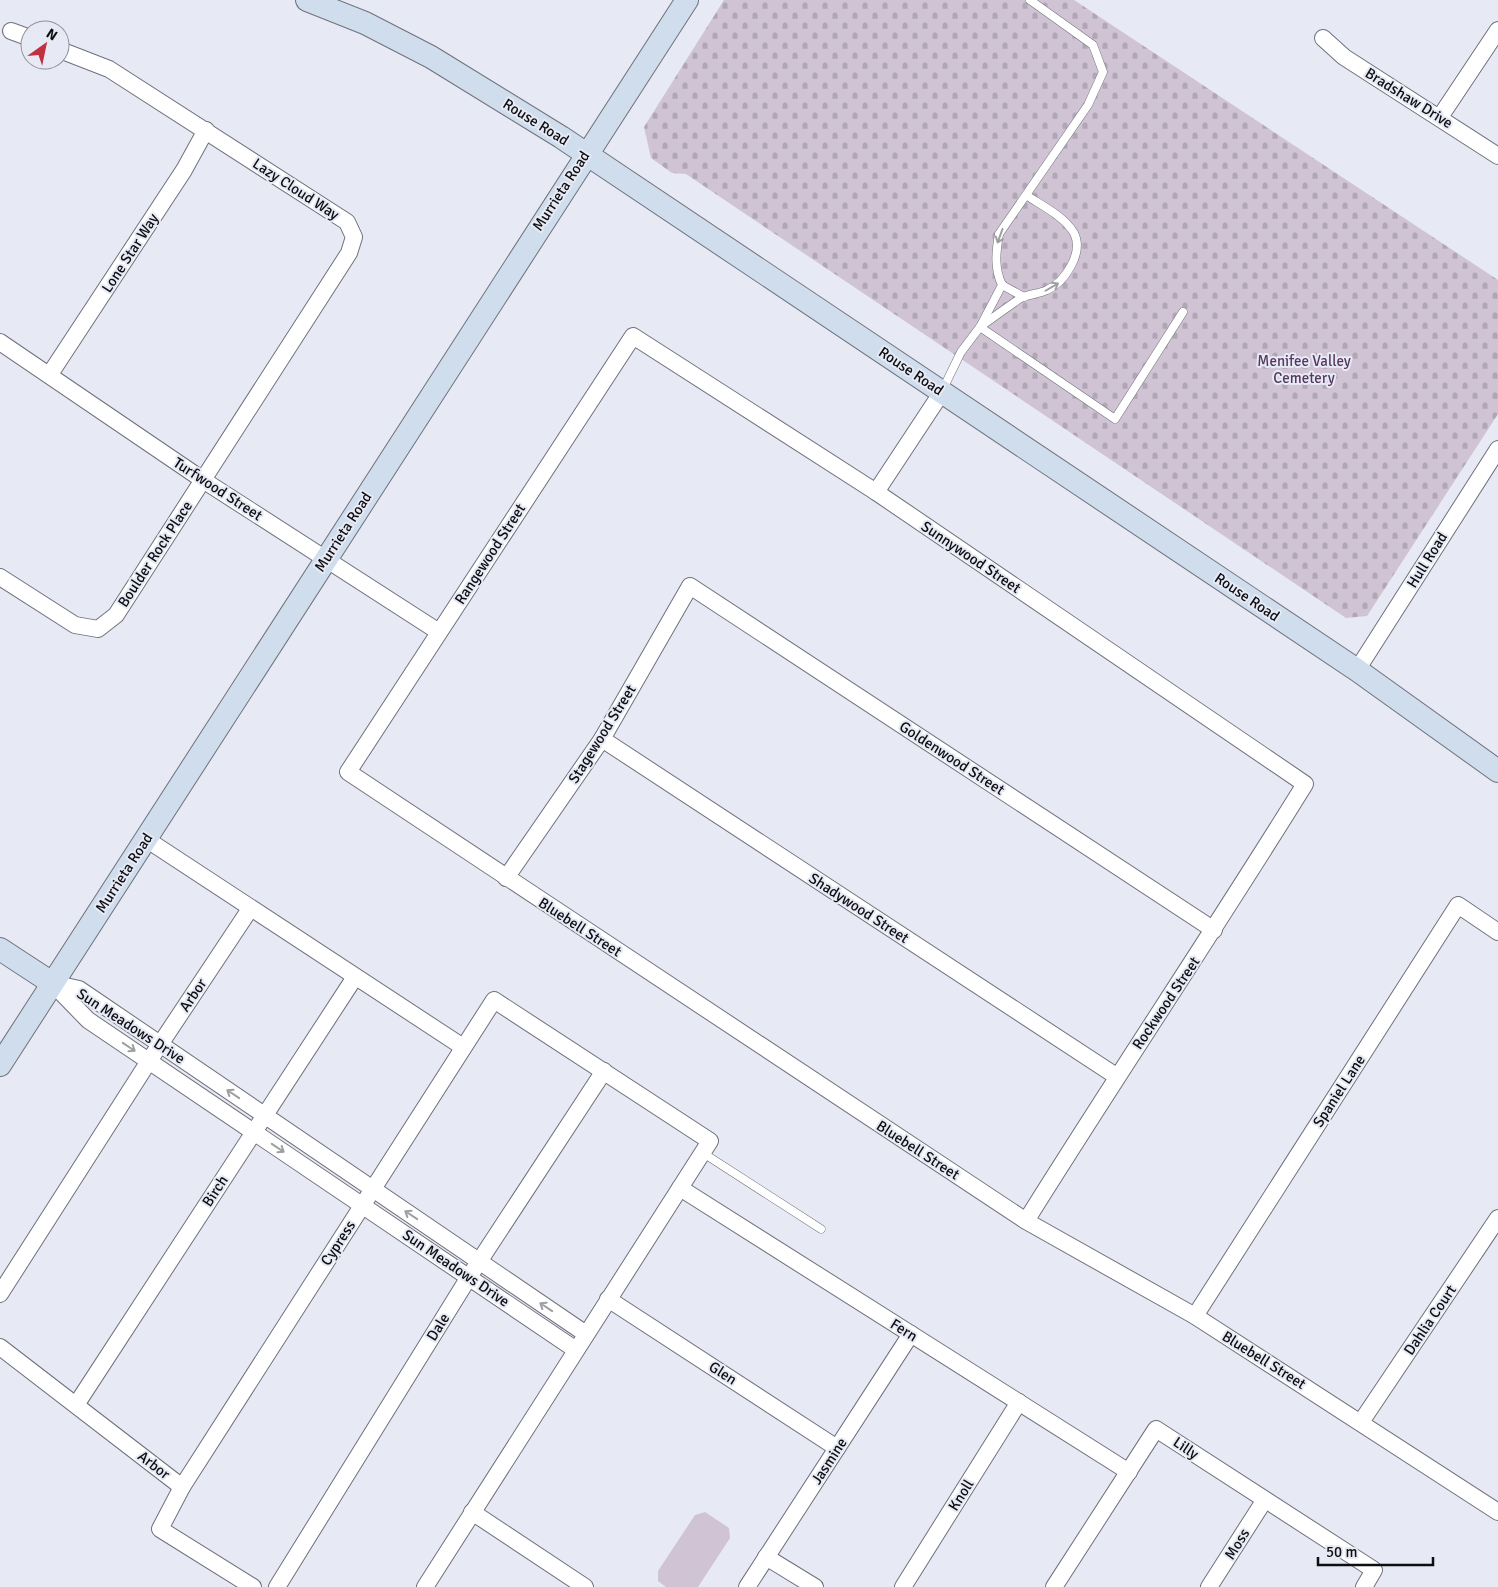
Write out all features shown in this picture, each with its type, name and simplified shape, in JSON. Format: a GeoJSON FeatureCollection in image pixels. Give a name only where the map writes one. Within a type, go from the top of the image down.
{"type":"FeatureCollection","features":[{"type":"Feature","properties":{"kind":"street","name":"Rouse Road"},"geometry":{"type":"LineString","coordinates":[[307,0],[365,23],[431,56],[586,154],[1357,670],[1498,771]]}},
{"type":"Feature","properties":{"kind":"street","name":"Murrieta Road"},"geometry":{"type":"LineString","coordinates":[[0,1065],[433,396],[491,301],[686,0]]}},
{"type":"Feature","properties":{"kind":"street"},"geometry":{"type":"LineString","coordinates":[[1440,118],[1498,30]]}},
{"type":"Feature","properties":{"kind":"street"},"geometry":{"type":"LineString","coordinates":[[11,31],[20,34]]}},
{"type":"Feature","properties":{"kind":"street","name":"Bradshaw Drive"},"geometry":{"type":"LineString","coordinates":[[1323,38],[1344,57],[1498,156]]}},
{"type":"Feature","properties":{"kind":"street","name":"Lazy Cloud Way"},"geometry":{"type":"LineString","coordinates":[[70,54],[109,69],[206,130],[348,222],[354,237],[349,253],[203,480]]}},
{"type":"Feature","properties":{"kind":"street","name":"Lone Star Way"},"geometry":{"type":"LineString","coordinates":[[50,374],[184,170],[206,130]]}},
{"type":"Feature","properties":{"kind":"street","name":"Sunnywood Street"},"geometry":{"type":"LineString","coordinates":[[633,336],[876,492],[1305,784]]}},
{"type":"Feature","properties":{"kind":"street","name":"Rangewood Street"},"geometry":{"type":"LineString","coordinates":[[348,772],[633,336]]}},
{"type":"Feature","properties":{"kind":"street","name":"Turfwood Street"},"geometry":{"type":"LineString","coordinates":[[0,342],[50,374],[203,480],[439,632]]}},
{"type":"Feature","properties":{"kind":"street"},"geometry":{"type":"LineString","coordinates":[[876,492],[942,392]]}},
{"type":"Feature","properties":{"kind":"street","name":"Hull Road"},"geometry":{"type":"LineString","coordinates":[[1357,670],[1498,449]]}},
{"type":"Feature","properties":{"kind":"street","name":"Boulder Rock Place"},"geometry":{"type":"LineString","coordinates":[[0,577],[75,625],[98,629],[116,615],[203,480]]}},
{"type":"Feature","properties":{"kind":"street","name":"Stagewood Street"},"geometry":{"type":"LineString","coordinates":[[506,878],[602,739],[690,586]]}},
{"type":"Feature","properties":{"kind":"street","name":"Goldenwood Street"},"geometry":{"type":"LineString","coordinates":[[690,586],[1214,930]]}},
{"type":"Feature","properties":{"kind":"street","name":"Shadywood Street"},"geometry":{"type":"LineString","coordinates":[[602,739],[1116,1076]]}},
{"type":"Feature","properties":{"kind":"street","name":"Bluebell Street"},"geometry":{"type":"LineString","coordinates":[[348,772],[1026,1221],[1194,1316],[1498,1512]]}},
{"type":"Feature","properties":{"kind":"street","name":"Rockwood Street"},"geometry":{"type":"LineString","coordinates":[[1026,1221],[1116,1076],[1214,930],[1305,784]]}},
{"type":"Feature","properties":{"kind":"street"},"geometry":{"type":"LineString","coordinates":[[146,839],[463,1047]]}},
{"type":"Feature","properties":{"kind":"street","name":"Spaniel Lane"},"geometry":{"type":"LineString","coordinates":[[1194,1316],[1458,905],[1498,932]]}},
{"type":"Feature","properties":{"kind":"street","name":"Arbor"},"geometry":{"type":"LineString","coordinates":[[0,1294],[160,1044],[250,909]]}},
{"type":"Feature","properties":{"kind":"street"},"geometry":{"type":"LineString","coordinates":[[0,949],[52,984]]}},
{"type":"Feature","properties":{"kind":"street","name":"Birch"},"geometry":{"type":"LineString","coordinates":[[76,1405],[355,976]]}},
{"type":"Feature","properties":{"kind":"street","name":"Sun Meadows Drive"},"geometry":{"type":"LineString","coordinates":[[52,984],[79,989],[586,1334]]}},
{"type":"Feature","properties":{"kind":"street","name":"Sun Meadows Drive"},"geometry":{"type":"LineString","coordinates":[[52,984],[88,1020],[576,1350]]}},
{"type":"Feature","properties":{"kind":"street","name":"Cypress"},"geometry":{"type":"LineString","coordinates":[[182,1487],[494,1000],[604,1071]]}},
{"type":"Feature","properties":{"kind":"street"},"geometry":{"type":"LineString","coordinates":[[424,1587],[710,1141],[604,1071]]}},
{"type":"Feature","properties":{"kind":"street","name":"Dale"},"geometry":{"type":"LineString","coordinates":[[277,1587],[469,1277],[604,1071]]}},
{"type":"Feature","properties":{"kind":"street","name":"Fern"},"geometry":{"type":"LineString","coordinates":[[680,1188],[1129,1472]]}},
{"type":"Feature","properties":{"kind":"street","name":"Dahlia Court"},"geometry":{"type":"LineString","coordinates":[[1361,1422],[1498,1218]]}},
{"type":"Feature","properties":{"kind":"street","name":"Glen"},"geometry":{"type":"LineString","coordinates":[[608,1299],[837,1448]]}},
{"type":"Feature","properties":{"kind":"street","name":"Jasmine"},"geometry":{"type":"LineString","coordinates":[[747,1587],[911,1334]]}},
{"type":"Feature","properties":{"kind":"street","name":"Arbor"},"geometry":{"type":"LineString","coordinates":[[0,1347],[182,1487],[160,1529],[253,1587]]}},
{"type":"Feature","properties":{"kind":"street","name":"Knoll"},"geometry":{"type":"LineString","coordinates":[[903,1587],[1019,1402]]}},
{"type":"Feature","properties":{"kind":"street","name":"Lilly"},"geometry":{"type":"LineString","coordinates":[[1054,1587],[1156,1429],[1264,1501],[1374,1570],[1364,1587]]}},
{"type":"Feature","properties":{"kind":"street","name":"Moss"},"geometry":{"type":"LineString","coordinates":[[1210,1587],[1264,1501]]}},
{"type":"Feature","properties":{"kind":"street"},"geometry":{"type":"LineString","coordinates":[[472,1512],[585,1587]]}},
{"type":"Feature","properties":{"kind":"street"},"geometry":{"type":"LineString","coordinates":[[766,1557],[815,1587]]}},
{"type":"Feature","properties":{"kind":"lane"},"geometry":{"type":"LineString","coordinates":[[1024,296],[1002,285],[998,275],[995,255],[999,234],[1088,105],[1103,72],[1093,45],[1030,0]]}},
{"type":"Feature","properties":{"kind":"lane"},"geometry":{"type":"LineString","coordinates":[[980,327],[1024,296],[1046,291],[1059,282],[1070,268],[1077,246],[1074,233],[1059,217],[1026,195]]}},
{"type":"Feature","properties":{"kind":"lane"},"geometry":{"type":"LineString","coordinates":[[942,392],[961,352],[980,327],[1002,285]]}},
{"type":"Feature","properties":{"kind":"lane"},"geometry":{"type":"LineString","coordinates":[[980,327],[1115,419],[1182,312]]}},
{"type":"Feature","properties":{"kind":"lane"},"geometry":{"type":"LineString","coordinates":[[703,1153],[821,1229]]}},
{"type":"Feature","properties":{"kind":"green space","name":"Menifee Valley Cemetery"},"geometry":{"type":"Polygon","coordinates":[[[724,0],[1074,0],[1498,280],[1498,414],[1367,616],[1346,618],[686,174],[672,173],[651,158],[644,127],[724,0]]]}},
{"type":"Feature","properties":{"kind":"green space"},"geometry":{"type":"Polygon","coordinates":[[[705,1512],[729,1528],[730,1538],[698,1587],[666,1587],[658,1581],[658,1571],[695,1515],[705,1512]]]}}]}
